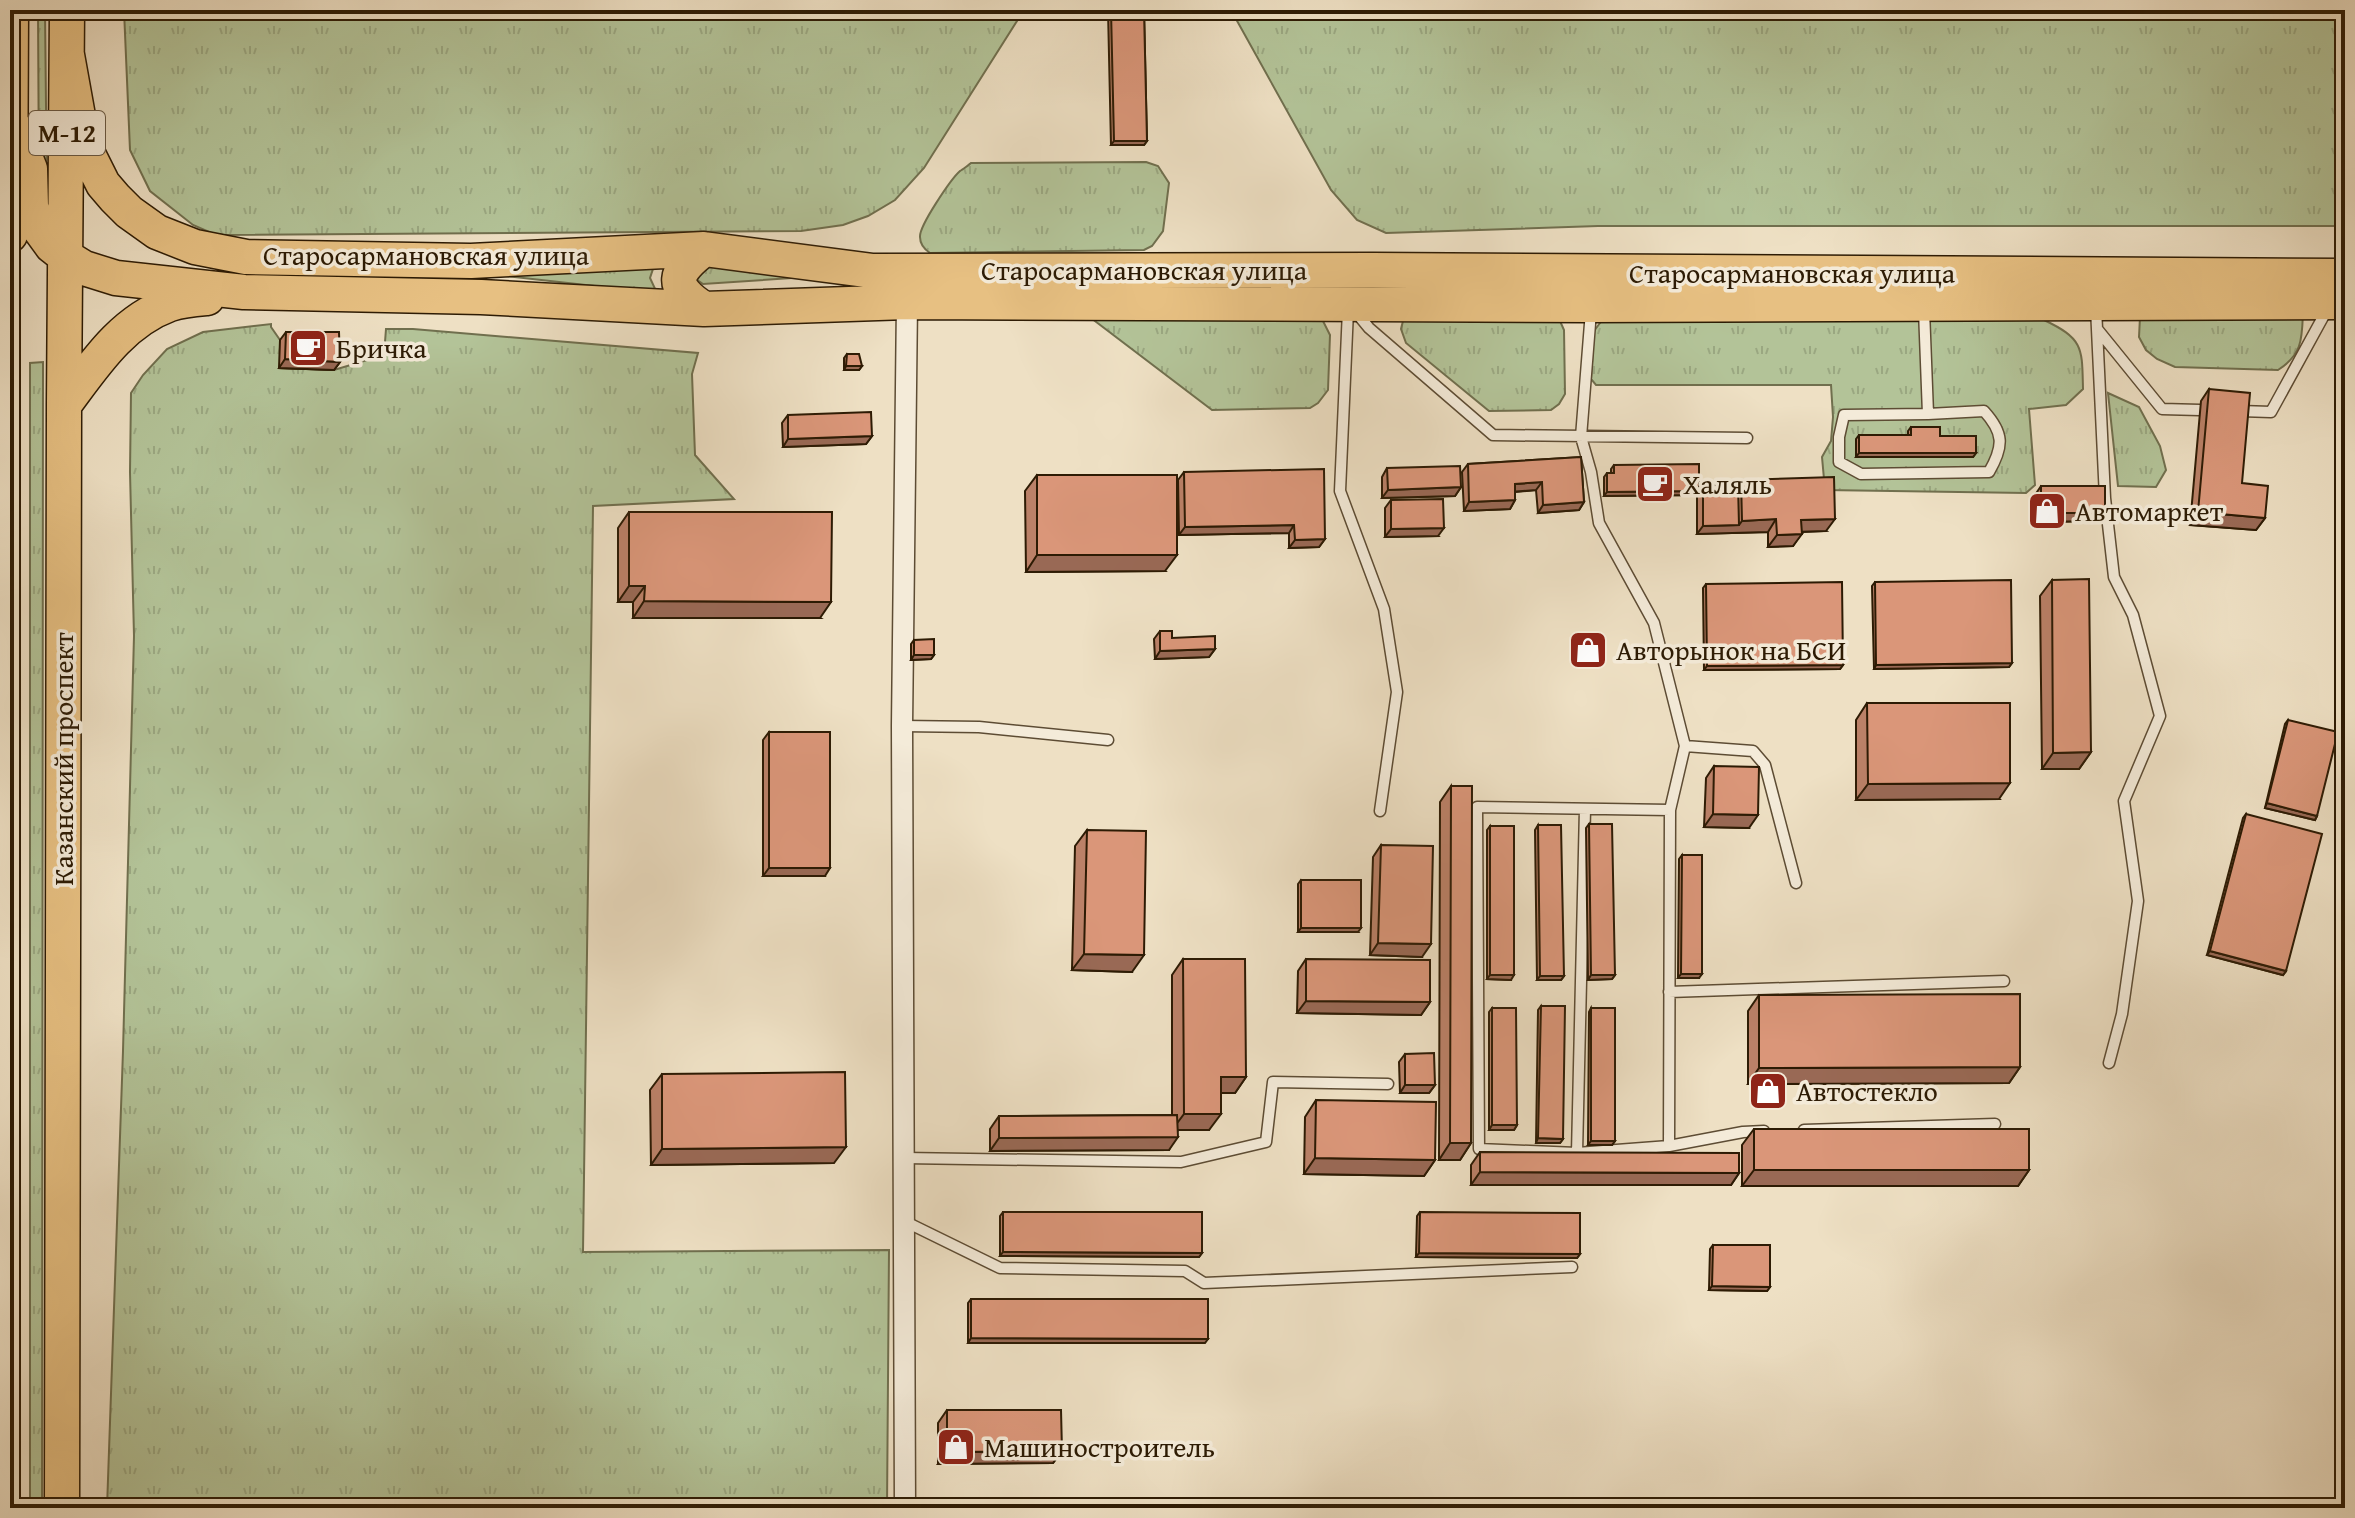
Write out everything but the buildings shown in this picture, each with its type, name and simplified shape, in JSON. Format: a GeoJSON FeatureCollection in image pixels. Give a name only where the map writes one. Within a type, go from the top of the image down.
{"type":"FeatureCollection","features":[{"type":"Feature","properties":{"kind":"main road","name":"М-12"},"geometry":{"type":"LineString","coordinates":[[10,235],[11,10]]}},
{"type":"Feature","properties":{"kind":"main road","name":"Казанский проспект"},"geometry":{"type":"LineString","coordinates":[[62,1508],[67,10]]}},
{"type":"Feature","properties":{"kind":"main road","name":"Старосармановская улица"},"geometry":{"type":"LineString","coordinates":[[67,55],[83,144],[103,184],[129,212],[157,232],[195,247],[246,257],[471,261],[704,249],[873,271],[1373,270],[2341,293]]}},
{"type":"Feature","properties":{"kind":"main road"},"geometry":{"type":"LineString","coordinates":[[11,121],[30,169],[31,206],[36,224],[52,246],[66,257],[84,268],[116,278],[244,292]]}},
{"type":"Feature","properties":{"kind":"main road"},"geometry":{"type":"LineString","coordinates":[[704,249],[681,270],[679,280],[687,298],[704,309]]}},
{"type":"Feature","properties":{"kind":"main road"},"geometry":{"type":"LineString","coordinates":[[64,405],[103,352],[135,321],[172,303],[244,292]]}},
{"type":"Feature","properties":{"kind":"main road","name":"Старосармановская улица"},"geometry":{"type":"LineString","coordinates":[[244,292],[481,297],[704,309],[907,302],[1924,303],[2097,316],[2341,293]]}},
{"type":"Feature","properties":{"kind":"street"},"geometry":{"type":"LineString","coordinates":[[905,1508],[902,726],[907,302]]}},
{"type":"Feature","properties":{"kind":"lane"},"geometry":{"type":"LineString","coordinates":[[2240,411],[2271,412],[2341,293]]}},
{"type":"Feature","properties":{"kind":"lane"},"geometry":{"type":"LineString","coordinates":[[1924,303],[1928,414]]}},
{"type":"Feature","properties":{"kind":"lane"},"geometry":{"type":"LineString","coordinates":[[1348,304],[1369,328],[1493,435],[1747,438]]}},
{"type":"Feature","properties":{"kind":"lane"},"geometry":{"type":"LineString","coordinates":[[1348,304],[1340,491],[1384,609],[1397,692],[1380,811]]}},
{"type":"Feature","properties":{"kind":"lane"},"geometry":{"type":"LineString","coordinates":[[1591,305],[1581,437],[1591,472],[1599,523],[1654,623],[1685,746],[1670,810],[1669,1146]]}},
{"type":"Feature","properties":{"kind":"lane"},"geometry":{"type":"LineString","coordinates":[[2097,316],[2162,409],[2200,410]]}},
{"type":"Feature","properties":{"kind":"lane"},"geometry":{"type":"LineString","coordinates":[[2097,316],[2105,498],[2114,577],[2133,615],[2160,716],[2124,801],[2138,901],[2122,1014],[2109,1063]]}},
{"type":"Feature","properties":{"kind":"lane"},"geometry":{"type":"LineString","coordinates":[[1984,411],[1996,424],[2001,451],[1989,472],[1861,474],[1839,462],[1839,437],[1844,415],[1928,414],[1984,411]]}},
{"type":"Feature","properties":{"kind":"lane"},"geometry":{"type":"LineString","coordinates":[[902,726],[979,727],[1108,740]]}},
{"type":"Feature","properties":{"kind":"lane"},"geometry":{"type":"LineString","coordinates":[[1685,746],[1753,751],[1765,765],[1796,883]]}},
{"type":"Feature","properties":{"kind":"lane"},"geometry":{"type":"LineString","coordinates":[[1670,810],[1477,807],[1479,1149],[1577,1153],[1669,1146],[1743,1132],[1774,1131]]}},
{"type":"Feature","properties":{"kind":"lane"},"geometry":{"type":"LineString","coordinates":[[1577,1153],[1585,809]]}},
{"type":"Feature","properties":{"kind":"lane"},"geometry":{"type":"LineString","coordinates":[[1669,992],[2004,981]]}},
{"type":"Feature","properties":{"kind":"lane"},"geometry":{"type":"LineString","coordinates":[[904,1158],[1181,1162],[1266,1142],[1273,1082],[1388,1084]]}},
{"type":"Feature","properties":{"kind":"lane"},"geometry":{"type":"LineString","coordinates":[[1790,1130],[1995,1124]]}},
{"type":"Feature","properties":{"kind":"lane"},"geometry":{"type":"LineString","coordinates":[[904,1221],[1000,1268],[1185,1271],[1204,1283],[1572,1267]]}},
{"type":"Feature","properties":{"kind":"green space"},"geometry":{"type":"Polygon","coordinates":[[[38,10],[45,10],[47,202],[39,186],[38,10]]]}},
{"type":"Feature","properties":{"kind":"green space"},"geometry":{"type":"Polygon","coordinates":[[[124,10],[1024,10],[924,168],[895,200],[868,216],[843,225],[801,231],[216,235],[193,225],[150,191],[130,150],[124,10]]]}},
{"type":"Feature","properties":{"kind":"green space"},"geometry":{"type":"Polygon","coordinates":[[[1231,10],[2345,10],[2345,226],[1598,226],[1386,233],[1357,220],[1331,190],[1231,10]]]}},
{"type":"Feature","properties":{"kind":"green space"},"geometry":{"type":"Polygon","coordinates":[[[1146,162],[1158,166],[1169,183],[1163,231],[1152,246],[1144,250],[930,253],[921,242],[921,231],[936,203],[960,171],[971,163],[1146,162]]]}},
{"type":"Feature","properties":{"kind":"green space"},"geometry":{"type":"Polygon","coordinates":[[[702,262],[852,274],[703,284],[693,277],[702,262]]]}},
{"type":"Feature","properties":{"kind":"green space"},"geometry":{"type":"Polygon","coordinates":[[[655,263],[650,278],[657,293],[488,274],[655,263]]]}},
{"type":"Feature","properties":{"kind":"green space"},"geometry":{"type":"Polygon","coordinates":[[[2303,311],[2300,345],[2292,358],[2278,370],[2175,367],[2146,350],[2139,337],[2140,317],[2303,311]]]}},
{"type":"Feature","properties":{"kind":"green space"},"geometry":{"type":"Polygon","coordinates":[[[1404,317],[1560,321],[1564,330],[1565,394],[1551,410],[1489,411],[1406,343],[1401,329],[1404,317]]]}},
{"type":"Feature","properties":{"kind":"green space"},"geometry":{"type":"Polygon","coordinates":[[[1091,318],[1314,318],[1323,321],[1330,335],[1328,390],[1310,408],[1212,410],[1091,318]]]}},
{"type":"Feature","properties":{"kind":"green space"},"geometry":{"type":"Polygon","coordinates":[[[1603,319],[2044,320],[2067,333],[2078,346],[2083,389],[2066,405],[2029,409],[2035,485],[2026,493],[1825,490],[1822,457],[1831,441],[1831,385],[1596,385],[1591,379],[1594,331],[1603,319]]]}},
{"type":"Feature","properties":{"kind":"green space"},"geometry":{"type":"Polygon","coordinates":[[[271,324],[280,340],[280,368],[334,370],[384,355],[386,329],[698,353],[692,374],[695,455],[734,499],[593,506],[583,1252],[889,1250],[887,1508],[107,1508],[134,636],[131,393],[167,349],[203,332],[271,324]]]}},
{"type":"Feature","properties":{"kind":"green space"},"geometry":{"type":"Polygon","coordinates":[[[43,362],[42,1508],[30,1508],[30,363],[43,362]]]}},
{"type":"Feature","properties":{"kind":"green space"},"geometry":{"type":"Polygon","coordinates":[[[2108,393],[2139,407],[2160,446],[2166,470],[2156,487],[2118,486],[2108,393]]]}},
{"type":"Feature","properties":{"kind":"place","name":"Бричка"},"geometry":{"type":"Point","coordinates":[308,348]}},
{"type":"Feature","properties":{"kind":"place","name":"Халяль"},"geometry":{"type":"Point","coordinates":[1655,484]}},
{"type":"Feature","properties":{"kind":"place","name":"Автомаркет"},"geometry":{"type":"Point","coordinates":[2047,511]}},
{"type":"Feature","properties":{"kind":"place","name":"Авторынок на БСИ"},"geometry":{"type":"Point","coordinates":[1588,650]}},
{"type":"Feature","properties":{"kind":"place","name":"Автостекло"},"geometry":{"type":"Point","coordinates":[1768,1091]}},
{"type":"Feature","properties":{"kind":"place","name":"Машиностроитель"},"geometry":{"type":"Point","coordinates":[956,1447]}}]}
